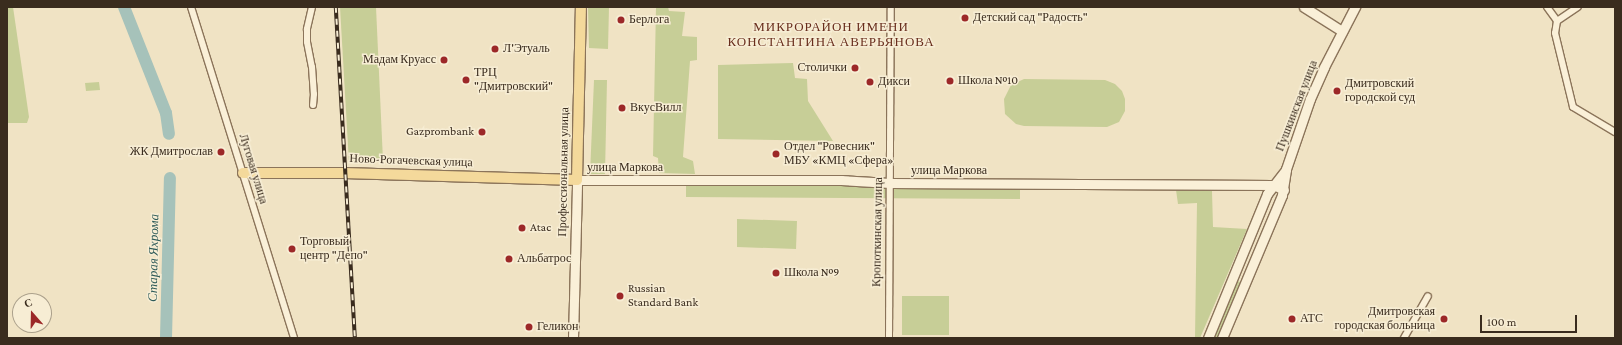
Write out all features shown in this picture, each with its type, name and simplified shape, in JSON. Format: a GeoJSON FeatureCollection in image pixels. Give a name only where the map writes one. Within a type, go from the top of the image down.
{"type":"FeatureCollection","features":[{"type":"Feature","properties":{"kind":"main road","name":"Профессиональная улица"},"geometry":{"type":"LineString","coordinates":[[577,180],[581,7]]}},
{"type":"Feature","properties":{"kind":"main road","name":"Ново-Рогачевская улица"},"geometry":{"type":"LineString","coordinates":[[243,174],[344,173],[577,180]]}},
{"type":"Feature","properties":{"kind":"street","name":"Луговая улица"},"geometry":{"type":"LineString","coordinates":[[191,7],[294,338]]}},
{"type":"Feature","properties":{"kind":"street"},"geometry":{"type":"LineString","coordinates":[[312,7],[307,29],[307,42],[312,67],[314,94],[313,105]]}},
{"type":"Feature","properties":{"kind":"street","name":"Кропоткинская улица"},"geometry":{"type":"LineString","coordinates":[[889,338],[891,7]]}},
{"type":"Feature","properties":{"kind":"street"},"geometry":{"type":"LineString","coordinates":[[1304,7],[1342,31]]}},
{"type":"Feature","properties":{"kind":"street","name":"Пушкинская улица"},"geometry":{"type":"LineString","coordinates":[[1222,338],[1284,190],[1286,169],[1310,99],[1355,7]]}},
{"type":"Feature","properties":{"kind":"street"},"geometry":{"type":"LineString","coordinates":[[1547,7],[1557,21],[1555,33],[1573,107],[1615,132]]}},
{"type":"Feature","properties":{"kind":"street"},"geometry":{"type":"LineString","coordinates":[[1557,21],[1578,7]]}},
{"type":"Feature","properties":{"kind":"street","name":"Пушкинская улица"},"geometry":{"type":"LineString","coordinates":[[1208,338],[1266,194],[1286,169]]}},
{"type":"Feature","properties":{"kind":"street","name":"улица Маркова"},"geometry":{"type":"LineString","coordinates":[[577,180],[841,180],[890,183],[1273,185]]}},
{"type":"Feature","properties":{"kind":"street","name":"Профессиональная улица"},"geometry":{"type":"LineString","coordinates":[[573,338],[577,180]]}},
{"type":"Feature","properties":{"kind":"street"},"geometry":{"type":"LineString","coordinates":[[1273,185],[1284,190]]}},
{"type":"Feature","properties":{"kind":"street"},"geometry":{"type":"LineString","coordinates":[[1234,274],[1247,280]]}},
{"type":"Feature","properties":{"kind":"street"},"geometry":{"type":"LineString","coordinates":[[1404,338],[1428,296]]}},
{"type":"Feature","properties":{"kind":"green space"},"geometry":{"type":"Polygon","coordinates":[[[7,7],[13,7],[29,117],[27,123],[7,123],[7,7]]]}},
{"type":"Feature","properties":{"kind":"green space"},"geometry":{"type":"Polygon","coordinates":[[[340,7],[376,7],[383,161],[349,163],[340,7]]]}},
{"type":"Feature","properties":{"kind":"green space"},"geometry":{"type":"Polygon","coordinates":[[[588,7],[609,7],[608,49],[589,48],[588,7]]]}},
{"type":"Feature","properties":{"kind":"green space"},"geometry":{"type":"Polygon","coordinates":[[[656,7],[668,7],[669,11],[685,12],[682,36],[697,37],[697,60],[690,61],[683,157],[693,161],[695,174],[659,173],[658,158],[653,156],[656,7]]]}},
{"type":"Feature","properties":{"kind":"green space"},"geometry":{"type":"Polygon","coordinates":[[[793,63],[795,78],[807,79],[808,101],[833,141],[718,139],[718,65],[793,63]]]}},
{"type":"Feature","properties":{"kind":"green space"},"geometry":{"type":"Polygon","coordinates":[[[1024,79],[1105,80],[1115,84],[1122,91],[1125,99],[1125,111],[1119,122],[1107,127],[1024,126],[1016,124],[1005,114],[1004,99],[1011,85],[1024,79]]]}},
{"type":"Feature","properties":{"kind":"green space"},"geometry":{"type":"Polygon","coordinates":[[[594,80],[607,80],[605,174],[590,174],[594,80]]]}},
{"type":"Feature","properties":{"kind":"green space"},"geometry":{"type":"Polygon","coordinates":[[[99,82],[100,90],[86,91],[85,83],[99,82]]]}},
{"type":"Feature","properties":{"kind":"green space"},"geometry":{"type":"Polygon","coordinates":[[[686,182],[1020,187],[1020,199],[686,197],[686,182]]]}},
{"type":"Feature","properties":{"kind":"green space"},"geometry":{"type":"Polygon","coordinates":[[[1176,190],[1212,191],[1213,227],[1247,229],[1200,338],[1195,338],[1197,203],[1178,204],[1176,190]]]}},
{"type":"Feature","properties":{"kind":"green space"},"geometry":{"type":"Polygon","coordinates":[[[737,219],[797,221],[796,249],[737,247],[737,219]]]}},
{"type":"Feature","properties":{"kind":"green space"},"geometry":{"type":"Polygon","coordinates":[[[1236,280],[1242,283],[1218,338],[1212,338],[1236,280]]]}},
{"type":"Feature","properties":{"kind":"green space"},"geometry":{"type":"Polygon","coordinates":[[[902,296],[949,296],[949,335],[902,335],[902,296]]]}},
{"type":"Feature","properties":{"kind":"waterway","name":"Старая Яхрома"},"geometry":{"type":"LineString","coordinates":[[124,7],[166,113],[169,134]]}},
{"type":"Feature","properties":{"kind":"waterway","name":"Старая Яхрома"},"geometry":{"type":"LineString","coordinates":[[166,338],[170,178]]}},
{"type":"Feature","properties":{"kind":"railway"},"geometry":{"type":"LineString","coordinates":[[336,7],[355,338]]}},
{"type":"Feature","properties":{"kind":"place","name":"Детский сад \"Радость\""},"geometry":{"type":"Point","coordinates":[965,18]}},
{"type":"Feature","properties":{"kind":"place","name":"Берлога"},"geometry":{"type":"Point","coordinates":[621,20]}},
{"type":"Feature","properties":{"kind":"place","name":"Л'Этуаль"},"geometry":{"type":"Point","coordinates":[495,49]}},
{"type":"Feature","properties":{"kind":"place","name":"Мадам Круасс"},"geometry":{"type":"Point","coordinates":[444,60]}},
{"type":"Feature","properties":{"kind":"place","name":"Столички"},"geometry":{"type":"Point","coordinates":[855,68]}},
{"type":"Feature","properties":{"kind":"place","name":"ТРЦ \"Дмитровский\""},"geometry":{"type":"Point","coordinates":[466,80]}},
{"type":"Feature","properties":{"kind":"place","name":"Школа №10"},"geometry":{"type":"Point","coordinates":[950,81]}},
{"type":"Feature","properties":{"kind":"place","name":"Дикси"},"geometry":{"type":"Point","coordinates":[870,82]}},
{"type":"Feature","properties":{"kind":"place","name":"Дмитровский городской суд"},"geometry":{"type":"Point","coordinates":[1337,91]}},
{"type":"Feature","properties":{"kind":"place","name":"ВкусВилл"},"geometry":{"type":"Point","coordinates":[622,108]}},
{"type":"Feature","properties":{"kind":"place","name":"Gazprombank"},"geometry":{"type":"Point","coordinates":[482,132]}},
{"type":"Feature","properties":{"kind":"place","name":"ЖК Дмитрослав"},"geometry":{"type":"Point","coordinates":[221,152]}},
{"type":"Feature","properties":{"kind":"place","name":"Отдел \"Ровесник\" МБУ «КМЦ «Сфера»"},"geometry":{"type":"Point","coordinates":[776,154]}},
{"type":"Feature","properties":{"kind":"place","name":"Atac"},"geometry":{"type":"Point","coordinates":[522,228]}},
{"type":"Feature","properties":{"kind":"place","name":"Торговый центр \"Депо\""},"geometry":{"type":"Point","coordinates":[292,249]}},
{"type":"Feature","properties":{"kind":"place","name":"Альбатрос"},"geometry":{"type":"Point","coordinates":[509,259]}},
{"type":"Feature","properties":{"kind":"place","name":"Школа №9"},"geometry":{"type":"Point","coordinates":[776,273]}},
{"type":"Feature","properties":{"kind":"place","name":"Russian Standard Bank"},"geometry":{"type":"Point","coordinates":[620,296]}},
{"type":"Feature","properties":{"kind":"place","name":"АТС"},"geometry":{"type":"Point","coordinates":[1292,319]}},
{"type":"Feature","properties":{"kind":"place","name":"Дмитровская городская больница"},"geometry":{"type":"Point","coordinates":[1444,319]}},
{"type":"Feature","properties":{"kind":"place","name":"Геликон"},"geometry":{"type":"Point","coordinates":[529,327]}},
{"type":"Feature","properties":{"kind":"district","name":"МИКРОРАЙОН ИМЕНИ КОНСТАНТИНА АВЕРЬЯНОВА"},"geometry":{"type":"Point","coordinates":[831,36]}}]}
